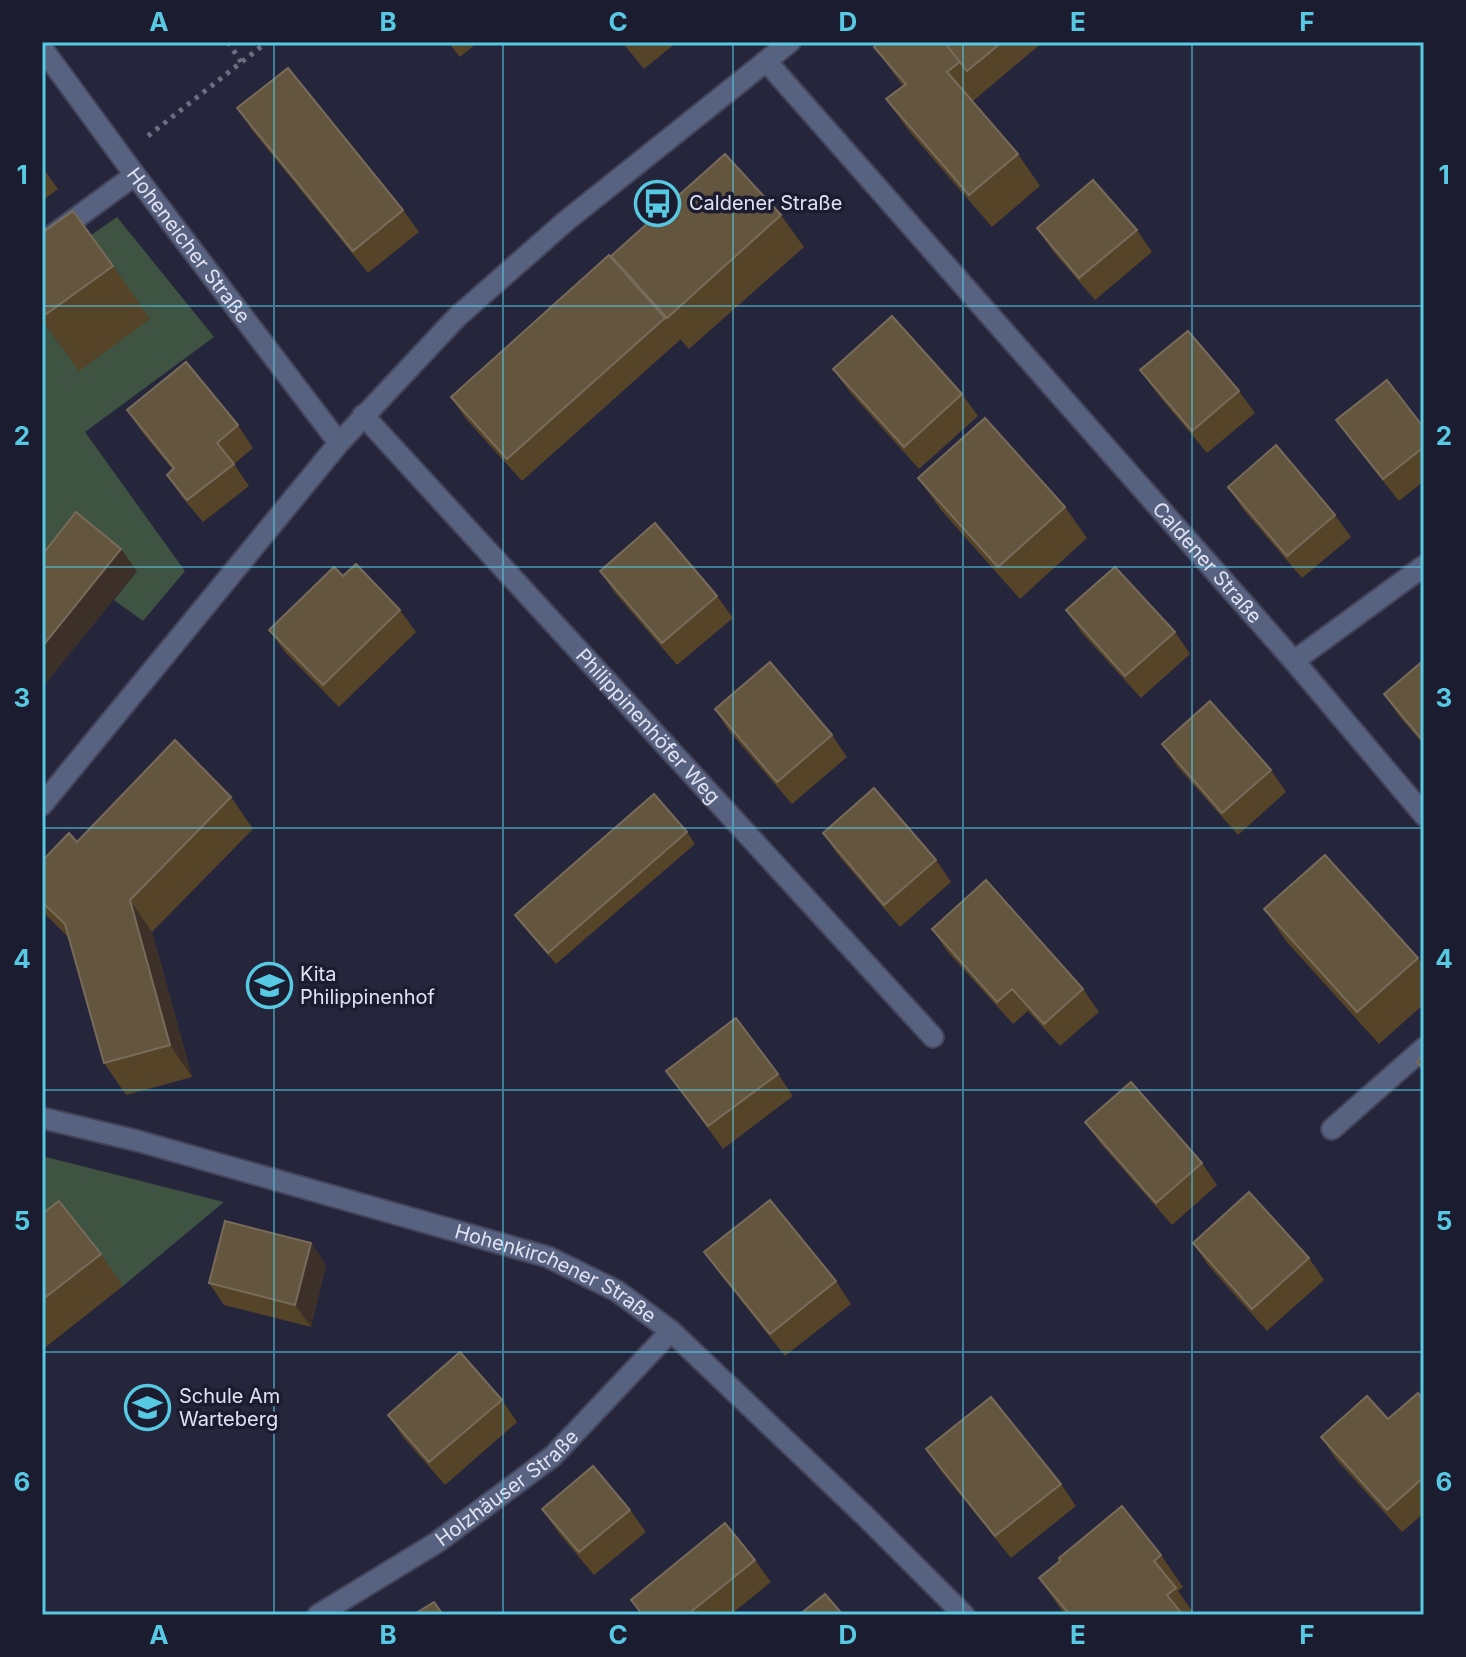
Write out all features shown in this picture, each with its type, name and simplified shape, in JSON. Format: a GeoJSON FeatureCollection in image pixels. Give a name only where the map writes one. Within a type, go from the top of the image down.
{"type":"FeatureCollection","features":[{"type":"Feature","properties":{"kind":"street"},"geometry":{"type":"LineString","coordinates":[[42,805],[339,443],[467,307],[566,221],[790,42]]}},
{"type":"Feature","properties":{"kind":"street","name":"Hoheneicher Straße"},"geometry":{"type":"LineString","coordinates":[[42,48],[339,443]]}},
{"type":"Feature","properties":{"kind":"street","name":"Caldener Straße"},"geometry":{"type":"LineString","coordinates":[[766,61],[1294,661],[1424,815]]}},
{"type":"Feature","properties":{"kind":"street"},"geometry":{"type":"LineString","coordinates":[[42,243],[135,175]]}},
{"type":"Feature","properties":{"kind":"street","name":"Philippinenhöfer Weg"},"geometry":{"type":"LineString","coordinates":[[363,415],[933,1037]]}},
{"type":"Feature","properties":{"kind":"street"},"geometry":{"type":"LineString","coordinates":[[1294,661],[1424,566]]}},
{"type":"Feature","properties":{"kind":"street"},"geometry":{"type":"LineString","coordinates":[[1332,1129],[1424,1048]]}},
{"type":"Feature","properties":{"kind":"street","name":"Hohenkirchener Straße"},"geometry":{"type":"LineString","coordinates":[[42,1118],[138,1141],[548,1257],[617,1291],[671,1331],[964,1615]]}},
{"type":"Feature","properties":{"kind":"street","name":"Holzhäuser Straße"},"geometry":{"type":"LineString","coordinates":[[318,1615],[436,1543],[553,1456],[671,1331]]}},
{"type":"Feature","properties":{"kind":"path"},"geometry":{"type":"LineString","coordinates":[[228,42],[241,62]]}},
{"type":"Feature","properties":{"kind":"path"},"geometry":{"type":"LineString","coordinates":[[122,156],[267,42]]}},
{"type":"Feature","properties":{"kind":"green space"},"geometry":{"type":"Polygon","coordinates":[[[117,217],[214,337],[85,432],[185,571],[143,621],[114,600],[137,571],[42,596],[42,320],[79,370],[57,259],[117,217]]]}},
{"type":"Feature","properties":{"kind":"green space"},"geometry":{"type":"Polygon","coordinates":[[[42,1156],[224,1202],[123,1286],[42,1264],[42,1156]]]}},
{"type":"Feature","properties":{"kind":"building"},"geometry":{"type":"Polygon","coordinates":[[[880,42],[944,42],[961,61],[947,72],[1018,154],[969,195],[886,99],[906,84],[874,47],[880,42]]]}},
{"type":"Feature","properties":{"kind":"building"},"geometry":{"type":"Polygon","coordinates":[[[944,42],[1002,42],[967,71],[944,42]]]}},
{"type":"Feature","properties":{"kind":"building"},"geometry":{"type":"Polygon","coordinates":[[[288,68],[403,210],[353,251],[237,108],[288,68]]]}},
{"type":"Feature","properties":{"kind":"building"},"geometry":{"type":"Polygon","coordinates":[[[725,154],[781,215],[667,318],[611,256],[725,154]]]}},
{"type":"Feature","properties":{"kind":"building"},"geometry":{"type":"Polygon","coordinates":[[[1093,180],[1137,230],[1079,278],[1037,228],[1093,180]]]}},
{"type":"Feature","properties":{"kind":"building"},"geometry":{"type":"Polygon","coordinates":[[[73,211],[113,266],[42,317],[42,233],[73,211]]]}},
{"type":"Feature","properties":{"kind":"building"},"geometry":{"type":"Polygon","coordinates":[[[609,255],[665,318],[507,459],[451,397],[609,255]]]}},
{"type":"Feature","properties":{"kind":"building"},"geometry":{"type":"Polygon","coordinates":[[[892,316],[962,394],[904,447],[833,369],[892,316]]]}},
{"type":"Feature","properties":{"kind":"building"},"geometry":{"type":"Polygon","coordinates":[[[1188,331],[1239,391],[1192,431],[1140,370],[1188,331]]]}},
{"type":"Feature","properties":{"kind":"building"},"geometry":{"type":"Polygon","coordinates":[[[186,362],[238,425],[217,443],[234,464],[187,500],[167,475],[174,468],[127,410],[186,362]]]}},
{"type":"Feature","properties":{"kind":"building"},"geometry":{"type":"Polygon","coordinates":[[[1387,380],[1424,428],[1424,447],[1383,479],[1336,420],[1387,380]]]}},
{"type":"Feature","properties":{"kind":"building"},"geometry":{"type":"Polygon","coordinates":[[[985,418],[1065,507],[998,567],[918,478],[985,418]]]}},
{"type":"Feature","properties":{"kind":"building"},"geometry":{"type":"Polygon","coordinates":[[[1276,445],[1335,515],[1287,556],[1228,487],[1276,445]]]}},
{"type":"Feature","properties":{"kind":"building"},"geometry":{"type":"Polygon","coordinates":[[[76,512],[121,549],[42,647],[42,555],[76,512]]]}},
{"type":"Feature","properties":{"kind":"building"},"geometry":{"type":"Polygon","coordinates":[[[655,523],[717,596],[662,643],[600,571],[655,523]]]}},
{"type":"Feature","properties":{"kind":"building"},"geometry":{"type":"Polygon","coordinates":[[[356,564],[400,610],[323,685],[269,630],[334,567],[343,576],[356,564]]]}},
{"type":"Feature","properties":{"kind":"building"},"geometry":{"type":"Polygon","coordinates":[[[1115,567],[1175,632],[1125,676],[1066,610],[1115,567]]]}},
{"type":"Feature","properties":{"kind":"building"},"geometry":{"type":"Polygon","coordinates":[[[1424,660],[1424,742],[1384,694],[1424,660]]]}},
{"type":"Feature","properties":{"kind":"building"},"geometry":{"type":"Polygon","coordinates":[[[770,662],[832,735],[777,782],[715,709],[770,662]]]}},
{"type":"Feature","properties":{"kind":"building"},"geometry":{"type":"Polygon","coordinates":[[[1210,701],[1271,770],[1222,813],[1162,744],[1210,701]]]}},
{"type":"Feature","properties":{"kind":"building"},"geometry":{"type":"Polygon","coordinates":[[[175,740],[231,797],[130,900],[170,1045],[104,1063],[65,924],[42,902],[42,861],[69,833],[77,842],[175,740]]]}},
{"type":"Feature","properties":{"kind":"building"},"geometry":{"type":"Polygon","coordinates":[[[874,788],[936,860],[884,905],[823,833],[874,788]]]}},
{"type":"Feature","properties":{"kind":"building"},"geometry":{"type":"Polygon","coordinates":[[[654,794],[687,832],[548,953],[515,915],[654,794]]]}},
{"type":"Feature","properties":{"kind":"building"},"geometry":{"type":"Polygon","coordinates":[[[1325,855],[1418,958],[1357,1012],[1264,909],[1325,855]]]}},
{"type":"Feature","properties":{"kind":"building"},"geometry":{"type":"Polygon","coordinates":[[[986,880],[1083,989],[1044,1024],[1012,989],[997,1002],[932,929],[986,880]]]}},
{"type":"Feature","properties":{"kind":"building"},"geometry":{"type":"Polygon","coordinates":[[[736,1018],[778,1074],[708,1126],[666,1071],[736,1018]]]}},
{"type":"Feature","properties":{"kind":"building"},"geometry":{"type":"Polygon","coordinates":[[[1424,1055],[1424,1070],[1417,1062],[1424,1055]]]}},
{"type":"Feature","properties":{"kind":"building"},"geometry":{"type":"Polygon","coordinates":[[[1131,1082],[1202,1163],[1156,1203],[1085,1122],[1131,1082]]]}},
{"type":"Feature","properties":{"kind":"building"},"geometry":{"type":"Polygon","coordinates":[[[1249,1192],[1309,1258],[1252,1309],[1193,1243],[1249,1192]]]}},
{"type":"Feature","properties":{"kind":"building"},"geometry":{"type":"Polygon","coordinates":[[[770,1200],[836,1281],[770,1334],[704,1252],[770,1200]]]}},
{"type":"Feature","properties":{"kind":"building"},"geometry":{"type":"Polygon","coordinates":[[[59,1201],[101,1254],[42,1300],[42,1214],[59,1201]]]}},
{"type":"Feature","properties":{"kind":"building"},"geometry":{"type":"Polygon","coordinates":[[[225,1221],[311,1243],[295,1305],[209,1283],[225,1221]]]}},
{"type":"Feature","properties":{"kind":"building"},"geometry":{"type":"Polygon","coordinates":[[[460,1352],[502,1400],[429,1462],[388,1415],[460,1352]]]}},
{"type":"Feature","properties":{"kind":"building"},"geometry":{"type":"Polygon","coordinates":[[[1418,1393],[1424,1400],[1424,1477],[1387,1510],[1321,1437],[1367,1396],[1388,1419],[1418,1393]]]}},
{"type":"Feature","properties":{"kind":"building"},"geometry":{"type":"Polygon","coordinates":[[[991,1397],[1061,1484],[995,1536],[926,1449],[991,1397]]]}},
{"type":"Feature","properties":{"kind":"building"},"geometry":{"type":"Polygon","coordinates":[[[593,1466],[630,1510],[579,1552],[542,1509],[593,1466]]]}},
{"type":"Feature","properties":{"kind":"building"},"geometry":{"type":"Polygon","coordinates":[[[1122,1506],[1161,1555],[1154,1561],[1176,1588],[1167,1595],[1182,1614],[1070,1615],[1039,1578],[1122,1506]]]}},
{"type":"Feature","properties":{"kind":"building"},"geometry":{"type":"Polygon","coordinates":[[[725,1523],[755,1560],[687,1615],[643,1615],[631,1600],[725,1523]]]}},
{"type":"Feature","properties":{"kind":"building"},"geometry":{"type":"Polygon","coordinates":[[[825,1594],[843,1615],[799,1615],[825,1594]]]}},
{"type":"Feature","properties":{"kind":"building"},"geometry":{"type":"Polygon","coordinates":[[[434,1602],[443,1615],[413,1615],[434,1602]]]}},
{"type":"Feature","properties":{"kind":"place","name":"Caldener Straße"},"geometry":{"type":"Point","coordinates":[658,203]}},
{"type":"Feature","properties":{"kind":"place","name":"Kita Philippinenhof"},"geometry":{"type":"Point","coordinates":[269,986]}},
{"type":"Feature","properties":{"kind":"place","name":"Schule Am Warteberg"},"geometry":{"type":"Point","coordinates":[148,1407]}}]}
